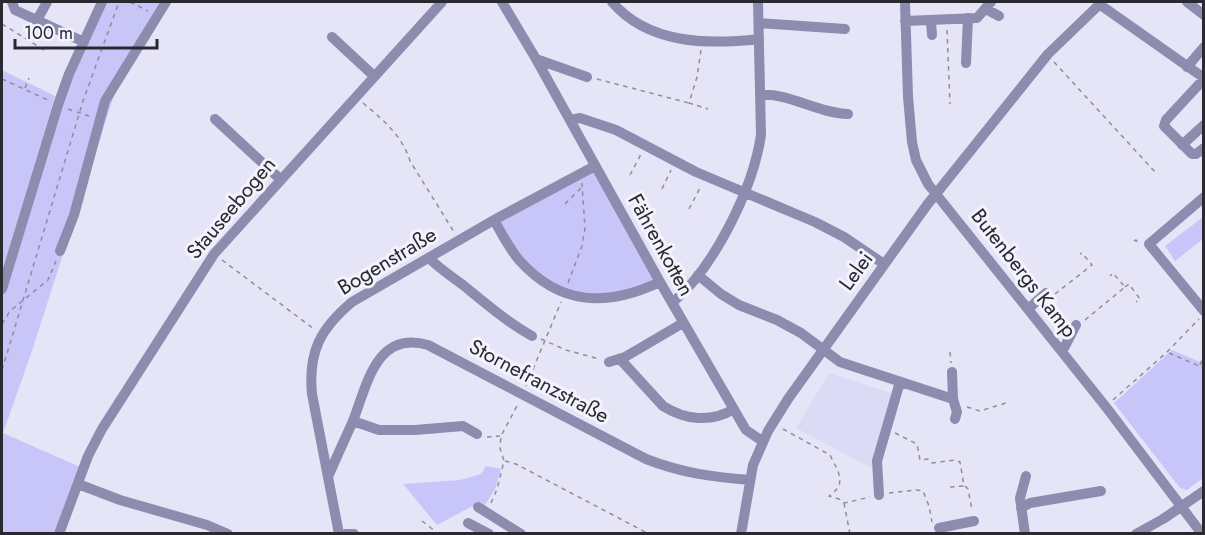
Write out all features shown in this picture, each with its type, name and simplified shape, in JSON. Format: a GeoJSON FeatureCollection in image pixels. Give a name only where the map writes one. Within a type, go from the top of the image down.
{"type":"FeatureCollection","features":[{"type":"Feature","properties":{"kind":"street"},"geometry":{"type":"LineString","coordinates":[[8,2],[15,10],[84,42]]}},
{"type":"Feature","properties":{"kind":"street"},"geometry":{"type":"LineString","coordinates":[[37,20],[47,2]]}},
{"type":"Feature","properties":{"kind":"street"},"geometry":{"type":"LineString","coordinates":[[2,289],[39,146],[102,2]]}},
{"type":"Feature","properties":{"kind":"street"},"geometry":{"type":"LineString","coordinates":[[60,251],[74,215],[99,118],[115,84],[166,2]]}},
{"type":"Feature","properties":{"kind":"street","name":"Stauseebogen"},"geometry":{"type":"LineString","coordinates":[[59,534],[88,456],[102,429],[214,254],[442,2]]}},
{"type":"Feature","properties":{"kind":"street","name":"Fährenkotten"},"geometry":{"type":"LineString","coordinates":[[502,2],[746,430],[762,441]]}},
{"type":"Feature","properties":{"kind":"street"},"geometry":{"type":"LineString","coordinates":[[612,2],[625,16],[649,30],[671,37],[702,41],[759,39]]}},
{"type":"Feature","properties":{"kind":"street"},"geometry":{"type":"LineString","coordinates":[[672,303],[698,275],[729,226],[758,155],[761,135],[761,95],[758,2]]}},
{"type":"Feature","properties":{"kind":"street","name":"Butenbergs Kamp"},"geometry":{"type":"LineString","coordinates":[[905,2],[912,142],[922,173],[1106,407],[1202,534]]}},
{"type":"Feature","properties":{"kind":"street"},"geometry":{"type":"LineString","coordinates":[[1187,2],[1203,15]]}},
{"type":"Feature","properties":{"kind":"street"},"geometry":{"type":"LineString","coordinates":[[1100,3],[1203,79],[1166,120],[1164,126],[1192,154],[1196,154],[1203,148]]}},
{"type":"Feature","properties":{"kind":"street","name":"Lelei"},"geometry":{"type":"LineString","coordinates":[[741,534],[753,465],[762,441],[772,424],[936,193],[1048,54],[1100,3]]}},
{"type":"Feature","properties":{"kind":"street"},"geometry":{"type":"LineString","coordinates":[[905,21],[977,18],[989,5],[999,16]]}},
{"type":"Feature","properties":{"kind":"street"},"geometry":{"type":"LineString","coordinates":[[966,63],[968,18]]}},
{"type":"Feature","properties":{"kind":"street"},"geometry":{"type":"LineString","coordinates":[[930,21],[932,35]]}},
{"type":"Feature","properties":{"kind":"street"},"geometry":{"type":"LineString","coordinates":[[759,23],[845,29]]}},
{"type":"Feature","properties":{"kind":"street"},"geometry":{"type":"LineString","coordinates":[[333,37],[374,76]]}},
{"type":"Feature","properties":{"kind":"street"},"geometry":{"type":"LineString","coordinates":[[1187,67],[1203,47]]}},
{"type":"Feature","properties":{"kind":"street"},"geometry":{"type":"LineString","coordinates":[[536,59],[587,77]]}},
{"type":"Feature","properties":{"kind":"street"},"geometry":{"type":"LineString","coordinates":[[761,95],[773,94],[830,113],[848,114]]}},
{"type":"Feature","properties":{"kind":"street"},"geometry":{"type":"LineString","coordinates":[[215,118],[280,179]]}},
{"type":"Feature","properties":{"kind":"street"},"geometry":{"type":"LineString","coordinates":[[570,120],[580,118],[590,120],[616,130],[705,176],[815,222],[844,237],[885,264]]}},
{"type":"Feature","properties":{"kind":"street"},"geometry":{"type":"LineString","coordinates":[[1182,145],[1203,124]]}},
{"type":"Feature","properties":{"kind":"street","name":"Bogenstraße"},"geometry":{"type":"LineString","coordinates":[[339,534],[310,374],[313,354],[321,334],[352,302],[595,165]]}},
{"type":"Feature","properties":{"kind":"street"},"geometry":{"type":"LineString","coordinates":[[1203,197],[1149,244],[1203,312]]}},
{"type":"Feature","properties":{"kind":"street"},"geometry":{"type":"LineString","coordinates":[[494,220],[519,260],[539,278],[565,292],[584,298],[612,298],[639,292],[660,282]]}},
{"type":"Feature","properties":{"kind":"street"},"geometry":{"type":"LineString","coordinates":[[429,258],[442,271],[502,317],[532,336]]}},
{"type":"Feature","properties":{"kind":"street"},"geometry":{"type":"LineString","coordinates":[[698,275],[721,294],[740,305],[777,320],[846,364],[953,399]]}},
{"type":"Feature","properties":{"kind":"street"},"geometry":{"type":"LineString","coordinates":[[1028,309],[1042,296]]}},
{"type":"Feature","properties":{"kind":"street"},"geometry":{"type":"LineString","coordinates":[[683,323],[614,360],[670,410],[704,419],[719,417],[734,409]]}},
{"type":"Feature","properties":{"kind":"street"},"geometry":{"type":"LineString","coordinates":[[1062,352],[1078,325]]}},
{"type":"Feature","properties":{"kind":"street","name":"Stornefranzstraße"},"geometry":{"type":"LineString","coordinates":[[328,477],[377,361],[394,346],[416,341],[428,345],[656,463],[697,475],[750,480]]}},
{"type":"Feature","properties":{"kind":"street"},"geometry":{"type":"LineString","coordinates":[[952,372],[953,399],[957,412],[955,419]]}},
{"type":"Feature","properties":{"kind":"street"},"geometry":{"type":"LineString","coordinates":[[880,495],[877,461],[884,425],[898,381]]}},
{"type":"Feature","properties":{"kind":"street"},"geometry":{"type":"LineString","coordinates":[[353,421],[379,430],[463,426],[477,434]]}},
{"type":"Feature","properties":{"kind":"street"},"geometry":{"type":"LineString","coordinates":[[1025,534],[1021,489],[1026,476]]}},
{"type":"Feature","properties":{"kind":"street"},"geometry":{"type":"LineString","coordinates":[[78,484],[120,500],[207,525],[228,534]]}},
{"type":"Feature","properties":{"kind":"street"},"geometry":{"type":"LineString","coordinates":[[1136,534],[1182,507],[1203,491]]}},
{"type":"Feature","properties":{"kind":"street"},"geometry":{"type":"LineString","coordinates":[[1021,508],[1030,503],[1101,492]]}},
{"type":"Feature","properties":{"kind":"street"},"geometry":{"type":"LineString","coordinates":[[478,507],[521,534]]}},
{"type":"Feature","properties":{"kind":"street"},"geometry":{"type":"LineString","coordinates":[[939,528],[973,517],[976,534]]}},
{"type":"Feature","properties":{"kind":"street"},"geometry":{"type":"LineString","coordinates":[[468,524],[489,534]]}},
{"type":"Feature","properties":{"kind":"street"},"geometry":{"type":"LineString","coordinates":[[346,534],[354,534]]}},
{"type":"Feature","properties":{"kind":"path"},"geometry":{"type":"LineString","coordinates":[[2,370],[79,113],[119,2]]}},
{"type":"Feature","properties":{"kind":"path"},"geometry":{"type":"LineString","coordinates":[[130,2],[157,16]]}},
{"type":"Feature","properties":{"kind":"path"},"geometry":{"type":"LineString","coordinates":[[946,20],[949,41],[950,104]]}},
{"type":"Feature","properties":{"kind":"path"},"geometry":{"type":"LineString","coordinates":[[2,24],[44,50]]}},
{"type":"Feature","properties":{"kind":"path"},"geometry":{"type":"LineString","coordinates":[[689,103],[697,78],[702,41]]}},
{"type":"Feature","properties":{"kind":"path"},"geometry":{"type":"LineString","coordinates":[[1048,54],[1155,173]]}},
{"type":"Feature","properties":{"kind":"path"},"geometry":{"type":"LineString","coordinates":[[587,77],[708,109]]}},
{"type":"Feature","properties":{"kind":"path"},"geometry":{"type":"LineString","coordinates":[[25,90],[29,78]]}},
{"type":"Feature","properties":{"kind":"path"},"geometry":{"type":"LineString","coordinates":[[2,79],[58,105],[99,118]]}},
{"type":"Feature","properties":{"kind":"path"},"geometry":{"type":"LineString","coordinates":[[356,97],[394,130],[408,152],[410,161],[459,241]]}},
{"type":"Feature","properties":{"kind":"path"},"geometry":{"type":"LineString","coordinates":[[630,175],[646,145]]}},
{"type":"Feature","properties":{"kind":"path"},"geometry":{"type":"LineString","coordinates":[[662,189],[675,161]]}},
{"type":"Feature","properties":{"kind":"path"},"geometry":{"type":"LineString","coordinates":[[478,507],[489,506],[497,489],[504,461],[500,448],[501,436],[523,395],[582,246],[585,228],[580,174]]}},
{"type":"Feature","properties":{"kind":"path"},"geometry":{"type":"LineString","coordinates":[[689,209],[705,176]]}},
{"type":"Feature","properties":{"kind":"path"},"geometry":{"type":"LineString","coordinates":[[565,204],[583,187]]}},
{"type":"Feature","properties":{"kind":"path"},"geometry":{"type":"LineString","coordinates":[[2,324],[10,311],[48,280],[60,251]]}},
{"type":"Feature","properties":{"kind":"path"},"geometry":{"type":"LineString","coordinates":[[1042,296],[1049,299],[1092,265],[1082,253],[1080,254]]}},
{"type":"Feature","properties":{"kind":"path"},"geometry":{"type":"LineString","coordinates":[[214,254],[321,334]]}},
{"type":"Feature","properties":{"kind":"path"},"geometry":{"type":"LineString","coordinates":[[1110,276],[1113,273],[1125,287]]}},
{"type":"Feature","properties":{"kind":"path"},"geometry":{"type":"LineString","coordinates":[[1078,325],[1129,284],[1140,298],[1136,302]]}},
{"type":"Feature","properties":{"kind":"path"},"geometry":{"type":"LineString","coordinates":[[1106,407],[1167,352],[1203,312]]}},
{"type":"Feature","properties":{"kind":"path"},"geometry":{"type":"LineString","coordinates":[[532,336],[566,351],[614,360]]}},
{"type":"Feature","properties":{"kind":"path"},"geometry":{"type":"LineString","coordinates":[[1167,352],[1203,368]]}},
{"type":"Feature","properties":{"kind":"path"},"geometry":{"type":"LineString","coordinates":[[1199,366],[1203,355]]}},
{"type":"Feature","properties":{"kind":"path"},"geometry":{"type":"LineString","coordinates":[[967,408],[980,411],[1006,403]]}},
{"type":"Feature","properties":{"kind":"path"},"geometry":{"type":"LineString","coordinates":[[772,424],[830,455],[841,483],[839,488],[829,496],[844,503],[850,534]]}},
{"type":"Feature","properties":{"kind":"path"},"geometry":{"type":"LineString","coordinates":[[884,425],[917,444],[920,459],[928,459],[932,463],[956,460],[960,462],[973,517]]}},
{"type":"Feature","properties":{"kind":"path"},"geometry":{"type":"LineString","coordinates":[[477,434],[489,437],[501,436]]}},
{"type":"Feature","properties":{"kind":"path"},"geometry":{"type":"LineString","coordinates":[[504,461],[516,464],[649,534]]}},
{"type":"Feature","properties":{"kind":"path"},"geometry":{"type":"LineString","coordinates":[[949,488],[964,486]]}},
{"type":"Feature","properties":{"kind":"path"},"geometry":{"type":"LineString","coordinates":[[844,503],[880,495],[923,491],[929,506],[933,529],[939,528]]}},
{"type":"Feature","properties":{"kind":"path"},"geometry":{"type":"LineString","coordinates":[[422,521],[435,531]]}},
{"type":"Feature","properties":{"kind":"shaded area"},"geometry":{"type":"Polygon","coordinates":[[[104,2],[170,2],[116,89],[32,351],[3,433],[80,467],[56,533],[2,533],[2,295],[60,106],[104,2]]]}},
{"type":"Feature","properties":{"kind":"shaded area"},"geometry":{"type":"Polygon","coordinates":[[[2,70],[55,96],[2,274],[2,70]]]}},
{"type":"Feature","properties":{"kind":"shaded area"},"geometry":{"type":"Polygon","coordinates":[[[595,166],[660,282],[595,299],[551,285],[520,260],[494,220],[595,166]]]}},
{"type":"Feature","properties":{"kind":"shaded area"},"geometry":{"type":"Polygon","coordinates":[[[1203,217],[1203,239],[1175,261],[1165,246],[1203,217]]]}},
{"type":"Feature","properties":{"kind":"shaded area"},"geometry":{"type":"Polygon","coordinates":[[[1172,350],[1203,363],[1203,478],[1187,490],[1180,488],[1114,403],[1172,350]]]}},
{"type":"Feature","properties":{"kind":"shaded area"},"geometry":{"type":"Polygon","coordinates":[[[829,373],[894,394],[871,468],[796,428],[829,373]]]}},
{"type":"Feature","properties":{"kind":"shaded area"},"geometry":{"type":"Polygon","coordinates":[[[486,466],[501,469],[495,489],[485,505],[480,502],[437,525],[403,484],[460,480],[481,474],[486,466]]]}}]}
